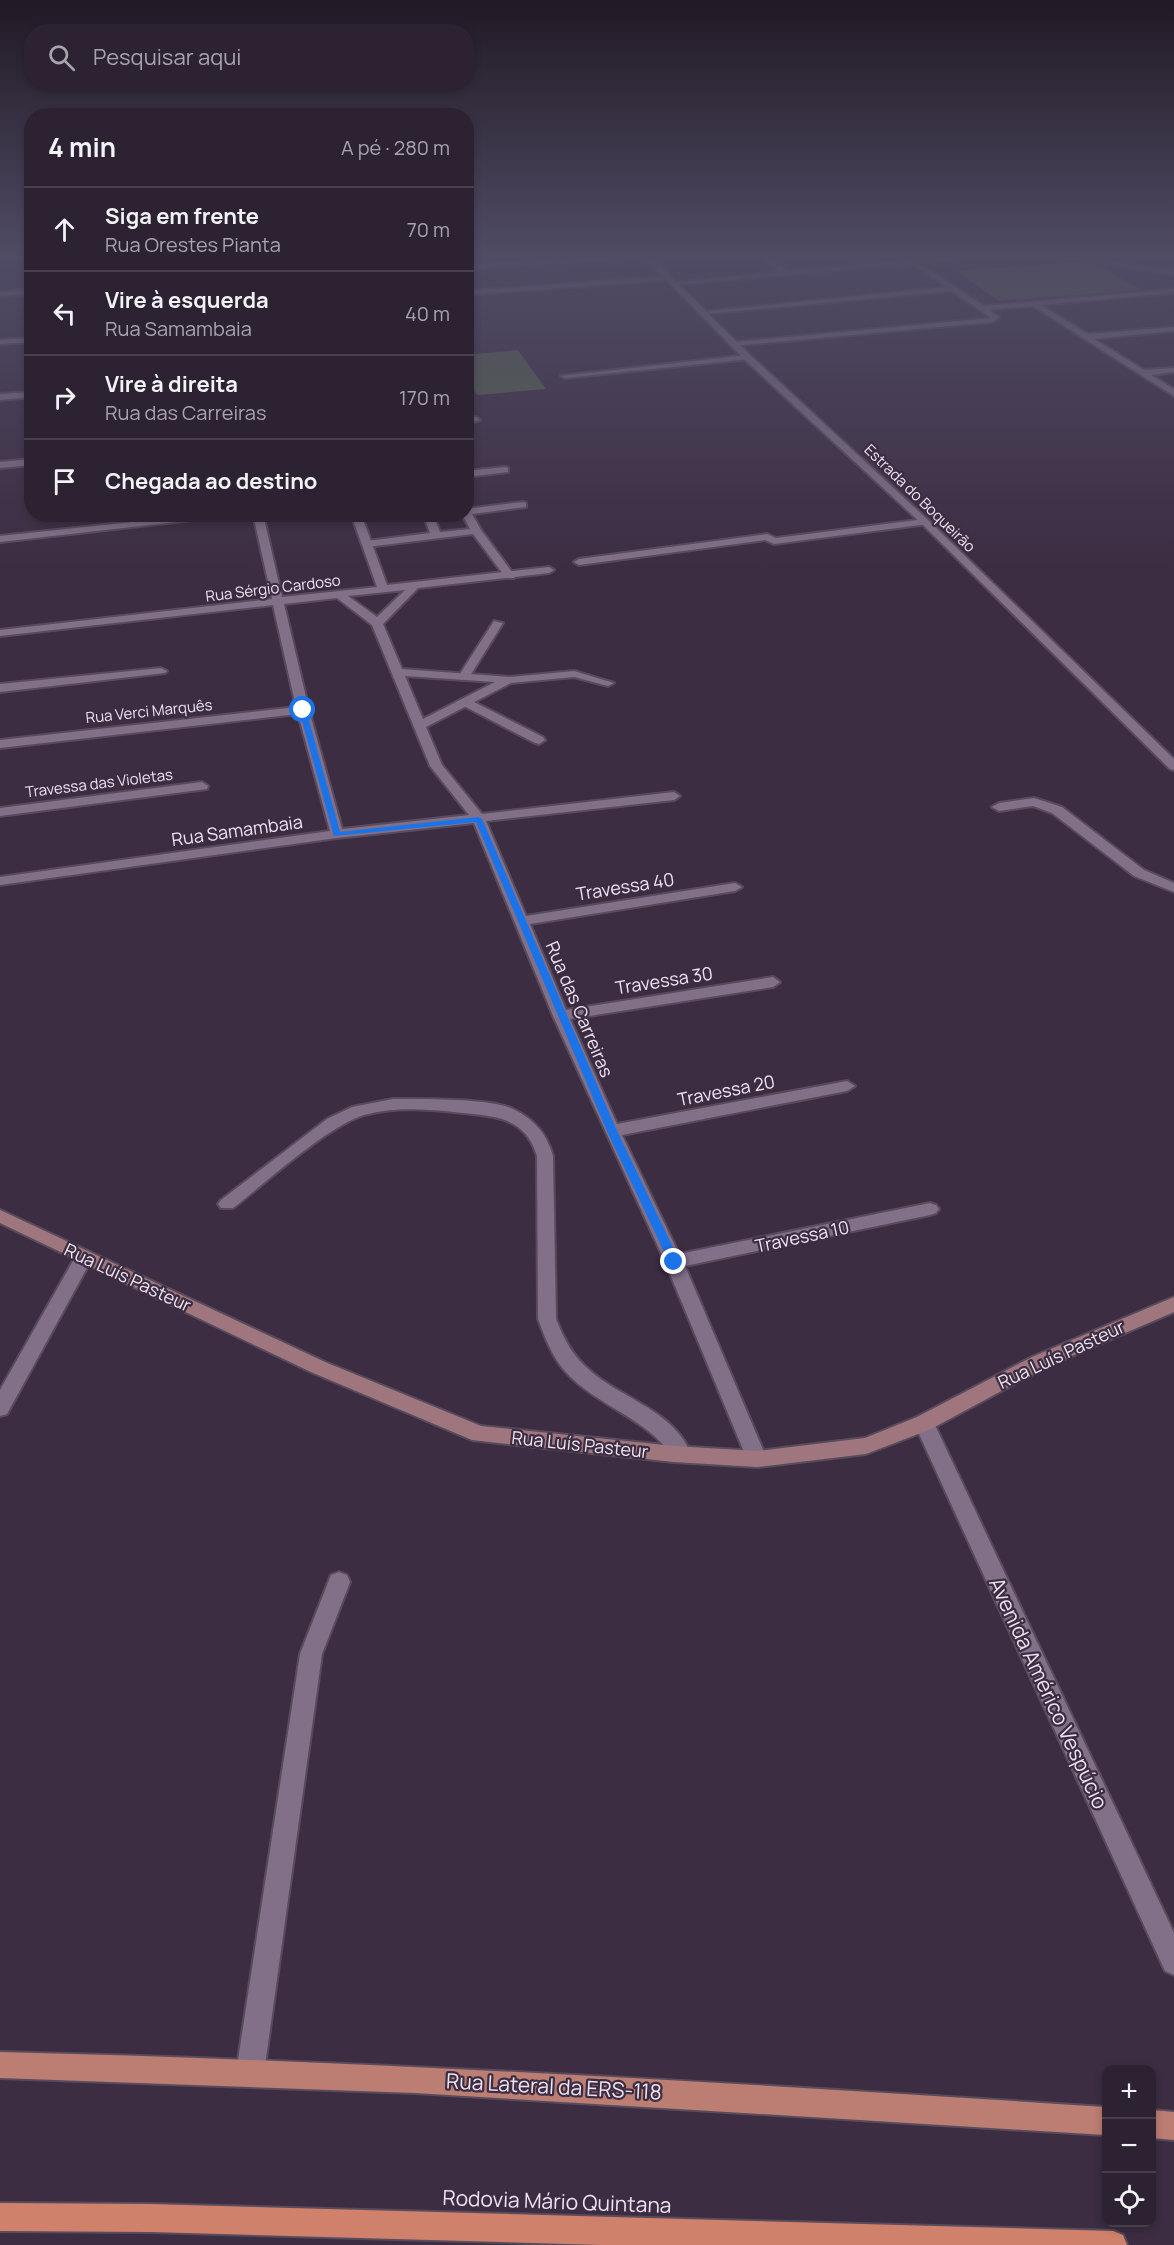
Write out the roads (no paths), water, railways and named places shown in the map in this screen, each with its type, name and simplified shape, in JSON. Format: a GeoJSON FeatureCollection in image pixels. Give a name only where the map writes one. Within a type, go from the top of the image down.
{"type":"FeatureCollection","features":[{"type":"Feature","properties":{"kind":"highway","name":"Rodovia Mário Quintana"},"geometry":{"type":"LineString","coordinates":[[0,2217],[151,2218],[1113,2245]]}},
{"type":"Feature","properties":{"kind":"main road","name":"Rua Luís Pasteur"},"geometry":{"type":"LineString","coordinates":[[0,1216],[318,1367],[479,1434],[674,1454],[757,1459],[866,1446],[924,1423],[1039,1362],[1174,1304]]}},
{"type":"Feature","properties":{"kind":"main road","name":"Rua Lateral da ERS-118"},"geometry":{"type":"LineString","coordinates":[[0,2065],[649,2090],[1102,2121]]}},
{"type":"Feature","properties":{"kind":"main road"},"geometry":{"type":"LineString","coordinates":[[1156,2124],[1174,2126]]}},
{"type":"Feature","properties":{"kind":"street"},"geometry":{"type":"LineString","coordinates":[[565,376],[730,359]]}},
{"type":"Feature","properties":{"kind":"street","name":"Estrada do Boqueirão"},"geometry":{"type":"LineString","coordinates":[[749,359],[925,522],[1174,766]]}},
{"type":"Feature","properties":{"kind":"street"},"geometry":{"type":"LineString","coordinates":[[1119,359],[1174,393]]}},
{"type":"Feature","properties":{"kind":"street"},"geometry":{"type":"LineString","coordinates":[[1142,373],[1174,370]]}},
{"type":"Feature","properties":{"kind":"street"},"geometry":{"type":"LineString","coordinates":[[0,397],[24,395]]}},
{"type":"Feature","properties":{"kind":"street"},"geometry":{"type":"LineString","coordinates":[[0,465],[24,463]]}},
{"type":"Feature","properties":{"kind":"street"},"geometry":{"type":"LineString","coordinates":[[474,473],[505,470]]}},
{"type":"Feature","properties":{"kind":"street"},"geometry":{"type":"LineString","coordinates":[[474,511],[523,505]]}},
{"type":"Feature","properties":{"kind":"street"},"geometry":{"type":"LineString","coordinates":[[0,539],[163,522]]}},
{"type":"Feature","properties":{"kind":"street"},"geometry":{"type":"LineString","coordinates":[[260,522],[276,603],[337,834]]}},
{"type":"Feature","properties":{"kind":"street"},"geometry":{"type":"LineString","coordinates":[[359,522],[384,591]]}},
{"type":"Feature","properties":{"kind":"street"},"geometry":{"type":"LineString","coordinates":[[431,522],[436,536]]}},
{"type":"Feature","properties":{"kind":"street"},"geometry":{"type":"LineString","coordinates":[[471,522],[510,576]]}},
{"type":"Feature","properties":{"kind":"street"},"geometry":{"type":"LineString","coordinates":[[579,561],[767,537],[774,541],[925,522]]}},
{"type":"Feature","properties":{"kind":"street"},"geometry":{"type":"LineString","coordinates":[[367,544],[476,531]]}},
{"type":"Feature","properties":{"kind":"street","name":"Rua Sérgio Cardoso"},"geometry":{"type":"LineString","coordinates":[[0,633],[384,591],[549,570]]}},
{"type":"Feature","properties":{"kind":"street"},"geometry":{"type":"LineString","coordinates":[[340,595],[377,623],[414,586]]}},
{"type":"Feature","properties":{"kind":"street","name":"Rua das Carreiras"},"geometry":{"type":"LineString","coordinates":[[377,623],[436,766],[478,819],[561,1016],[674,1262],[757,1459]]}},
{"type":"Feature","properties":{"kind":"street"},"geometry":{"type":"LineString","coordinates":[[464,677],[498,623]]}},
{"type":"Feature","properties":{"kind":"street"},"geometry":{"type":"LineString","coordinates":[[0,688],[161,670]]}},
{"type":"Feature","properties":{"kind":"street"},"geometry":{"type":"LineString","coordinates":[[396,672],[510,680],[574,674],[608,683]]}},
{"type":"Feature","properties":{"kind":"street"},"geometry":{"type":"LineString","coordinates":[[420,725],[510,680]]}},
{"type":"Feature","properties":{"kind":"street"},"geometry":{"type":"LineString","coordinates":[[466,702],[539,740]]}},
{"type":"Feature","properties":{"kind":"street","name":"Rua Verci Marquês"},"geometry":{"type":"LineString","coordinates":[[0,744],[303,710]]}},
{"type":"Feature","properties":{"kind":"street","name":"Travessa das Violetas"},"geometry":{"type":"LineString","coordinates":[[0,812],[202,786]]}},
{"type":"Feature","properties":{"kind":"street","name":"Rua Samambaia"},"geometry":{"type":"LineString","coordinates":[[0,881],[337,834],[674,796]]}},
{"type":"Feature","properties":{"kind":"street"},"geometry":{"type":"LineString","coordinates":[[999,807],[1034,802],[1057,810],[1139,873],[1174,888]]}},
{"type":"Feature","properties":{"kind":"street","name":"Travessa 40"},"geometry":{"type":"LineString","coordinates":[[520,921],[735,887]]}},
{"type":"Feature","properties":{"kind":"street","name":"Travessa 30"},"geometry":{"type":"LineString","coordinates":[[561,1016],[773,982]]}},
{"type":"Feature","properties":{"kind":"street","name":"Travessa 20"},"geometry":{"type":"LineString","coordinates":[[612,1131],[848,1086]]}},
{"type":"Feature","properties":{"kind":"street"},"geometry":{"type":"LineString","coordinates":[[227,1204],[333,1123],[358,1112],[393,1104],[436,1104],[506,1112],[526,1125],[540,1140],[545,1156],[547,1319],[553,1340],[565,1360],[582,1379],[657,1425],[679,1449],[674,1454]]}},
{"type":"Feature","properties":{"kind":"street","name":"Travessa 10"},"geometry":{"type":"LineString","coordinates":[[674,1262],[930,1209]]}},
{"type":"Feature","properties":{"kind":"street"},"geometry":{"type":"LineString","coordinates":[[0,1408],[84,1257]]}},
{"type":"Feature","properties":{"kind":"street","name":"Avenida Américo Vespúcio"},"geometry":{"type":"LineString","coordinates":[[924,1423],[1174,1962]]}},
{"type":"Feature","properties":{"kind":"street"},"geometry":{"type":"LineString","coordinates":[[250,2073],[311,1654],[339,1582]]}}]}
